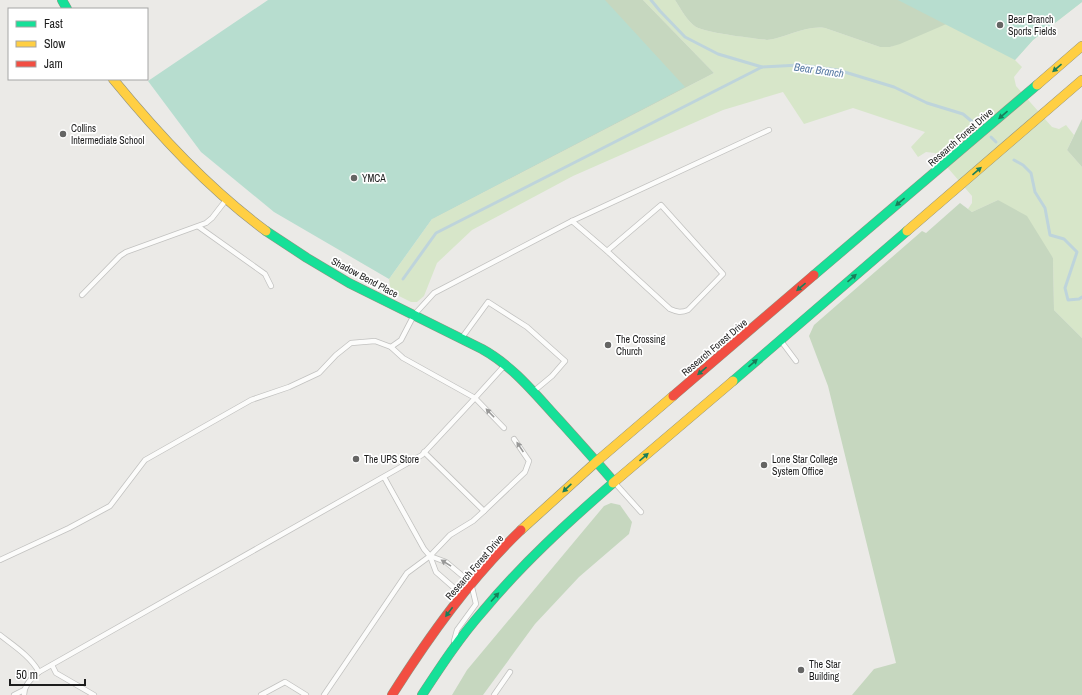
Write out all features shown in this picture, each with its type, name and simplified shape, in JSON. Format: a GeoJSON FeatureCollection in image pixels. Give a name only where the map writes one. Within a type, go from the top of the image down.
{"type":"FeatureCollection","features":[{"type":"Feature","properties":{"kind":"main road","name":"Research Forest Drive"},"geometry":{"type":"LineString","coordinates":[[392,695],[406,673],[471,583],[518,533],[596,462],[1082,46]]}},
{"type":"Feature","properties":{"kind":"main road","name":"Shadow Bend Place"},"geometry":{"type":"LineString","coordinates":[[114,80],[162,136],[200,175],[266,231],[309,260],[350,284],[492,355],[534,391],[614,482]]}},
{"type":"Feature","properties":{"kind":"main road"},"geometry":{"type":"LineString","coordinates":[[422,695],[463,634],[495,596],[537,552],[614,482],[1082,80]]}},
{"type":"Feature","properties":{"kind":"lane"},"geometry":{"type":"LineString","coordinates":[[391,348],[401,340],[414,315],[434,293],[572,221],[769,130]]}},
{"type":"Feature","properties":{"kind":"lane"},"geometry":{"type":"LineString","coordinates":[[82,295],[120,256],[126,252],[198,227],[208,221],[227,199]]}},
{"type":"Feature","properties":{"kind":"lane"},"geometry":{"type":"LineString","coordinates":[[572,221],[670,309],[676,312],[688,310],[723,274],[661,205],[607,251]]}},
{"type":"Feature","properties":{"kind":"lane"},"geometry":{"type":"LineString","coordinates":[[198,227],[266,274],[271,286]]}},
{"type":"Feature","properties":{"kind":"lane"},"geometry":{"type":"LineString","coordinates":[[462,339],[488,302],[527,327],[565,361],[552,376],[534,391]]}},
{"type":"Feature","properties":{"kind":"lane"},"geometry":{"type":"LineString","coordinates":[[780,340],[796,360]]}},
{"type":"Feature","properties":{"kind":"lane"},"geometry":{"type":"LineString","coordinates":[[0,560],[69,528],[110,506],[144,460],[251,400],[289,387],[319,373],[336,354],[351,343],[375,341],[391,348],[403,358],[475,398],[504,428]]}},
{"type":"Feature","properties":{"kind":"lane"},"geometry":{"type":"LineString","coordinates":[[14,695],[24,692],[30,679],[38,672],[424,452],[504,365]]}},
{"type":"Feature","properties":{"kind":"lane"},"geometry":{"type":"LineString","coordinates":[[324,695],[402,580],[430,556],[450,535],[473,521],[525,472],[529,461],[514,438]]}},
{"type":"Feature","properties":{"kind":"lane"},"geometry":{"type":"LineString","coordinates":[[424,452],[484,511]]}},
{"type":"Feature","properties":{"kind":"lane"},"geometry":{"type":"LineString","coordinates":[[384,476],[424,549],[430,556],[436,572],[462,595]]}},
{"type":"Feature","properties":{"kind":"lane"},"geometry":{"type":"LineString","coordinates":[[614,482],[641,512]]}},
{"type":"Feature","properties":{"kind":"lane"},"geometry":{"type":"LineString","coordinates":[[430,556],[446,562],[471,583],[476,604],[457,630],[450,653]]}},
{"type":"Feature","properties":{"kind":"lane"},"geometry":{"type":"LineString","coordinates":[[0,635],[28,657],[38,672]]}},
{"type":"Feature","properties":{"kind":"lane"},"geometry":{"type":"LineString","coordinates":[[52,665],[56,673],[94,695]]}},
{"type":"Feature","properties":{"kind":"lane"},"geometry":{"type":"LineString","coordinates":[[494,695],[510,672]]}},
{"type":"Feature","properties":{"kind":"lane"},"geometry":{"type":"LineString","coordinates":[[261,695],[285,682],[306,695]]}},
{"type":"Feature","properties":{"kind":"green space"},"geometry":{"type":"Polygon","coordinates":[[[268,0],[605,0],[685,87],[432,219],[389,279],[274,212],[201,152],[148,81],[268,0]]]}},
{"type":"Feature","properties":{"kind":"green space"},"geometry":{"type":"Polygon","coordinates":[[[534,0],[643,0],[714,73],[432,219],[534,0]]]}},
{"type":"Feature","properties":{"kind":"green space"},"geometry":{"type":"Polygon","coordinates":[[[643,0],[675,0],[687,18],[696,27],[719,33],[767,40],[810,28],[825,28],[880,47],[890,47],[1002,0],[1082,0],[1082,2],[1033,40],[1015,60],[1022,67],[1014,77],[1016,86],[1052,127],[1059,129],[1066,125],[1074,135],[1067,150],[1082,167],[1082,338],[1054,310],[1053,258],[998,200],[972,212],[968,209],[972,203],[972,196],[935,153],[926,152],[918,157],[911,147],[925,132],[853,108],[804,124],[783,92],[723,110],[573,176],[472,230],[437,263],[424,296],[417,302],[411,302],[391,292],[389,279],[432,219],[714,73],[643,0]]]}},
{"type":"Feature","properties":{"kind":"green space"},"geometry":{"type":"Polygon","coordinates":[[[675,0],[1002,0],[900,44],[890,47],[880,47],[825,28],[810,28],[767,40],[710,31],[696,27],[690,22],[675,0]]]}},
{"type":"Feature","properties":{"kind":"green space","name":"Bear Branch Sports Fields"},"geometry":{"type":"Polygon","coordinates":[[[898,0],[1082,0],[1082,2],[1033,40],[1015,60],[898,0]]]}},
{"type":"Feature","properties":{"kind":"green space"},"geometry":{"type":"Polygon","coordinates":[[[1082,119],[1082,167],[1067,150],[1082,119]]]}},
{"type":"Feature","properties":{"kind":"green space"},"geometry":{"type":"Polygon","coordinates":[[[998,200],[1027,216],[1053,258],[1054,310],[1082,338],[1082,695],[852,695],[874,669],[896,663],[828,386],[809,336],[814,325],[922,231],[926,233],[960,203],[972,212],[998,200]]]}},
{"type":"Feature","properties":{"kind":"green space"},"geometry":{"type":"Polygon","coordinates":[[[611,503],[620,505],[632,522],[629,534],[579,577],[535,624],[483,695],[452,695],[467,670],[604,506],[611,503]]]}},
{"type":"Feature","properties":{"kind":"waterway","name":"Bear Branch"},"geometry":{"type":"LineString","coordinates":[[651,0],[685,37],[718,54],[762,67],[800,65],[838,70],[894,87],[927,103],[963,114],[975,124]]}},
{"type":"Feature","properties":{"kind":"waterway"},"geometry":{"type":"LineString","coordinates":[[403,279],[436,233],[762,67]]}},
{"type":"Feature","properties":{"kind":"waterway","name":"Bear Branch"},"geometry":{"type":"LineString","coordinates":[[991,137],[996,142]]}},
{"type":"Feature","properties":{"kind":"waterway","name":"Bear Branch"},"geometry":{"type":"LineString","coordinates":[[1014,160],[1023,165],[1031,173],[1035,192],[1045,208],[1050,235],[1064,239],[1077,252],[1065,288],[1068,300],[1079,299],[1082,297]]}},
{"type":"Feature","properties":{"kind":"traffic: fast"},"geometry":{"type":"LineString","coordinates":[[62,0],[66,8]]}},
{"type":"Feature","properties":{"kind":"traffic: fast"},"geometry":{"type":"LineString","coordinates":[[814,275],[1037,85]]}},
{"type":"Feature","properties":{"kind":"traffic: fast"},"geometry":{"type":"LineString","coordinates":[[266,231],[349,283],[482,349],[493,356],[514,372],[614,482]]}},
{"type":"Feature","properties":{"kind":"traffic: fast"},"geometry":{"type":"LineString","coordinates":[[733,381],[907,231]]}},
{"type":"Feature","properties":{"kind":"traffic: fast"},"geometry":{"type":"LineString","coordinates":[[422,695],[459,641],[513,577],[545,544],[613,483]]}},
{"type":"Feature","properties":{"kind":"traffic: slow"},"geometry":{"type":"LineString","coordinates":[[1037,85],[1082,46]]}},
{"type":"Feature","properties":{"kind":"traffic: slow"},"geometry":{"type":"LineString","coordinates":[[114,80],[166,140],[204,179],[266,231]]}},
{"type":"Feature","properties":{"kind":"traffic: slow"},"geometry":{"type":"LineString","coordinates":[[907,231],[1082,80]]}},
{"type":"Feature","properties":{"kind":"traffic: slow"},"geometry":{"type":"LineString","coordinates":[[613,483],[733,381]]}},
{"type":"Feature","properties":{"kind":"traffic: slow"},"geometry":{"type":"LineString","coordinates":[[521,530],[596,462],[673,396]]}},
{"type":"Feature","properties":{"kind":"traffic: jam"},"geometry":{"type":"LineString","coordinates":[[673,396],[814,275]]}},
{"type":"Feature","properties":{"kind":"traffic: jam"},"geometry":{"type":"LineString","coordinates":[[392,695],[436,629],[452,608],[485,568],[521,530]]}},
{"type":"Feature","properties":{"kind":"place","name":"Bear Branch Sports Fields"},"geometry":{"type":"Point","coordinates":[1000,25]}},
{"type":"Feature","properties":{"kind":"place","name":"Collins Intermediate School"},"geometry":{"type":"Point","coordinates":[63,134]}},
{"type":"Feature","properties":{"kind":"place","name":"YMCA"},"geometry":{"type":"Point","coordinates":[354,178]}},
{"type":"Feature","properties":{"kind":"place","name":"The Crossing Church"},"geometry":{"type":"Point","coordinates":[608,345]}},
{"type":"Feature","properties":{"kind":"place","name":"The UPS Store"},"geometry":{"type":"Point","coordinates":[356,459]}},
{"type":"Feature","properties":{"kind":"place","name":"Lone Star College System Office"},"geometry":{"type":"Point","coordinates":[764,465]}},
{"type":"Feature","properties":{"kind":"place","name":"The Star Building"},"geometry":{"type":"Point","coordinates":[801,670]}}]}
